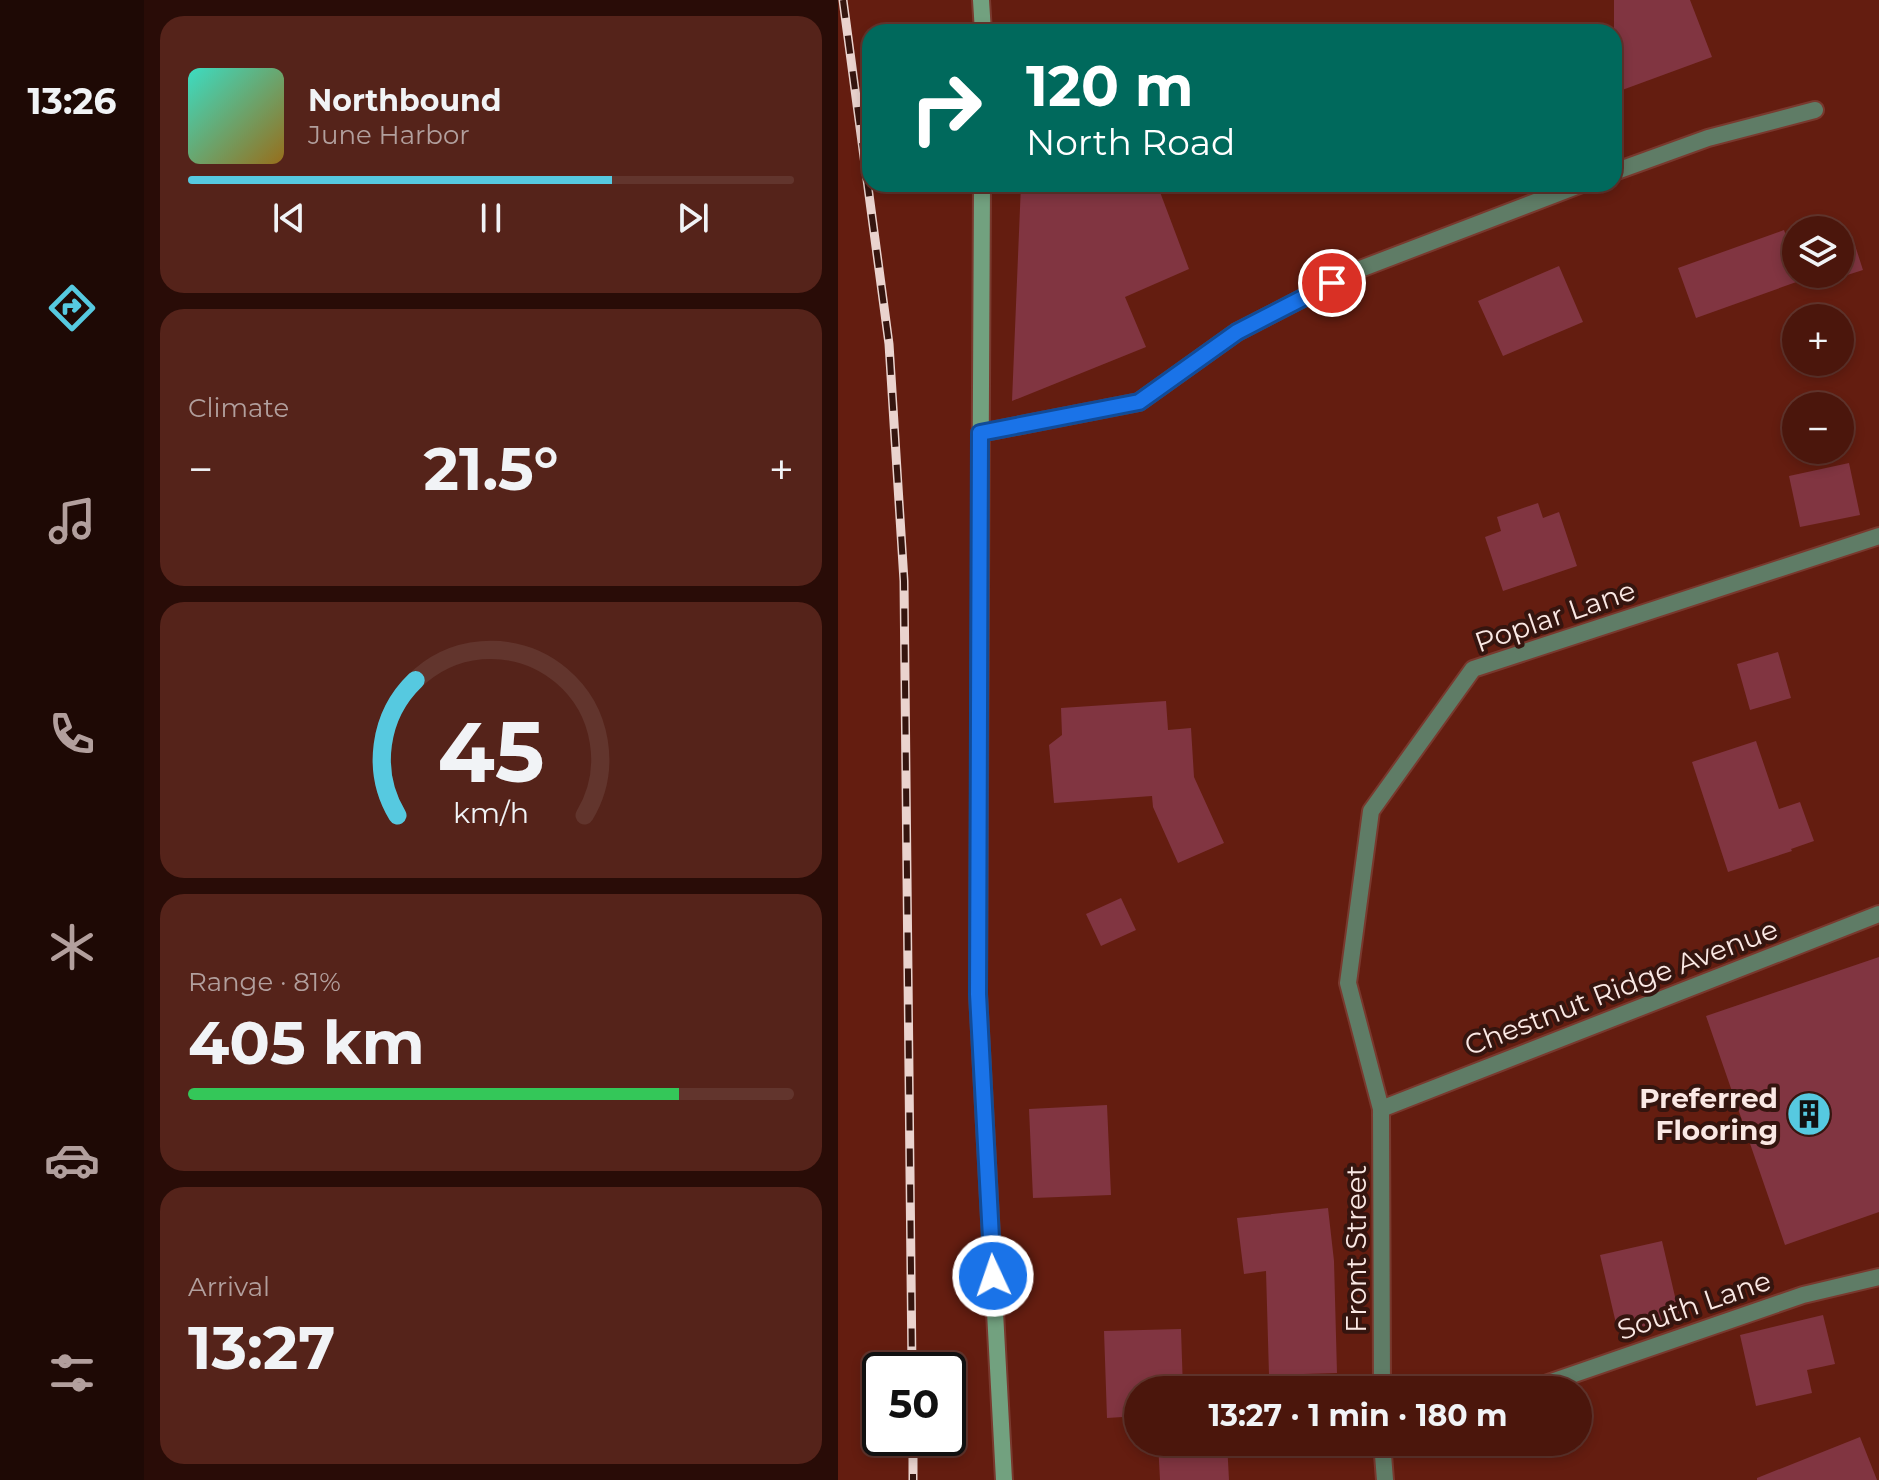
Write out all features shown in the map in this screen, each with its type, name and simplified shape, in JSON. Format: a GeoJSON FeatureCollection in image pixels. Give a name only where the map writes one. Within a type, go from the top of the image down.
{"type":"FeatureCollection","features":[{"type":"Feature","properties":{"kind":"main road"},"geometry":{"type":"LineString","coordinates":[[981,0],[982,24]]}},
{"type":"Feature","properties":{"kind":"main road"},"geometry":{"type":"LineString","coordinates":[[982,192],[978,994],[1004,1480]]}},
{"type":"Feature","properties":{"kind":"street"},"geometry":{"type":"LineString","coordinates":[[1622,169],[1708,138],[1815,110]]}},
{"type":"Feature","properties":{"kind":"street"},"geometry":{"type":"LineString","coordinates":[[980,433],[1139,402],[1237,332],[1355,271],[1561,192]]}},
{"type":"Feature","properties":{"kind":"street","name":"Poplar Lane"},"geometry":{"type":"LineString","coordinates":[[1381,1109],[1348,983],[1371,811],[1473,669],[1879,536]]}},
{"type":"Feature","properties":{"kind":"street","name":"Chestnut Ridge Avenue"},"geometry":{"type":"LineString","coordinates":[[1381,1109],[1879,914]]}},
{"type":"Feature","properties":{"kind":"street","name":"Front Street"},"geometry":{"type":"LineString","coordinates":[[1381,1109],[1382,1376]]}},
{"type":"Feature","properties":{"kind":"street","name":"South Lane"},"geometry":{"type":"LineString","coordinates":[[1569,1376],[1803,1295],[1879,1277]]}},
{"type":"Feature","properties":{"kind":"street"},"geometry":{"type":"LineString","coordinates":[[1385,1480],[1387,1456]]}},
{"type":"Feature","properties":{"kind":"building"},"geometry":{"type":"Polygon","coordinates":[[[1614,0],[1690,0],[1712,57],[1622,90],[1622,24],[1614,24],[1614,0]]]}},
{"type":"Feature","properties":{"kind":"building"},"geometry":{"type":"Polygon","coordinates":[[[1021,192],[1160,192],[1189,269],[1125,297],[1146,347],[1012,401],[1021,192]]]}},
{"type":"Feature","properties":{"kind":"building"},"geometry":{"type":"Polygon","coordinates":[[[1782,231],[1782,287],[1696,318],[1678,268],[1782,231]]]}},
{"type":"Feature","properties":{"kind":"building"},"geometry":{"type":"Polygon","coordinates":[[[1854,242],[1863,270],[1854,273],[1854,242]]]}},
{"type":"Feature","properties":{"kind":"building"},"geometry":{"type":"Polygon","coordinates":[[[1559,266],[1583,322],[1503,356],[1478,301],[1559,266]]]}},
{"type":"Feature","properties":{"kind":"building"},"geometry":{"type":"Polygon","coordinates":[[[1849,464],[1860,515],[1800,527],[1789,476],[1849,464]]]}},
{"type":"Feature","properties":{"kind":"building"},"geometry":{"type":"Polygon","coordinates":[[[1538,503],[1543,518],[1559,512],[1577,566],[1503,591],[1485,537],[1501,531],[1497,517],[1538,503]]]}},
{"type":"Feature","properties":{"kind":"building"},"geometry":{"type":"Polygon","coordinates":[[[1778,652],[1791,698],[1750,710],[1737,664],[1778,652]]]}},
{"type":"Feature","properties":{"kind":"building"},"geometry":{"type":"Polygon","coordinates":[[[1166,701],[1168,730],[1191,728],[1194,777],[1224,843],[1178,863],[1153,807],[1152,796],[1054,803],[1049,745],[1062,735],[1061,708],[1166,701]]]}},
{"type":"Feature","properties":{"kind":"building"},"geometry":{"type":"Polygon","coordinates":[[[1756,741],[1779,809],[1800,802],[1814,841],[1728,872],[1692,762],[1756,741]]]}},
{"type":"Feature","properties":{"kind":"building"},"geometry":{"type":"Polygon","coordinates":[[[1121,898],[1136,930],[1101,946],[1086,914],[1121,898]]]}},
{"type":"Feature","properties":{"kind":"building","name":"Preferred Flooring"},"geometry":{"type":"Polygon","coordinates":[[[1879,957],[1879,1212],[1785,1245],[1706,1016],[1879,957]]]}},
{"type":"Feature","properties":{"kind":"building"},"geometry":{"type":"Polygon","coordinates":[[[1107,1105],[1111,1195],[1033,1198],[1029,1109],[1107,1105]]]}},
{"type":"Feature","properties":{"kind":"building"},"geometry":{"type":"Polygon","coordinates":[[[1328,1208],[1334,1261],[1337,1373],[1269,1375],[1266,1271],[1244,1274],[1237,1218],[1328,1208]]]}},
{"type":"Feature","properties":{"kind":"building"},"geometry":{"type":"Polygon","coordinates":[[[1662,1241],[1680,1318],[1618,1332],[1600,1255],[1662,1241]]]}},
{"type":"Feature","properties":{"kind":"building"},"geometry":{"type":"Polygon","coordinates":[[[1823,1315],[1835,1364],[1807,1370],[1812,1393],[1756,1406],[1740,1335],[1823,1315]]]}},
{"type":"Feature","properties":{"kind":"building"},"geometry":{"type":"Polygon","coordinates":[[[1181,1329],[1183,1376],[1124,1376],[1124,1417],[1107,1418],[1104,1331],[1181,1329]]]}},
{"type":"Feature","properties":{"kind":"building"},"geometry":{"type":"Polygon","coordinates":[[[1860,1437],[1877,1480],[1757,1480],[1757,1478],[1860,1437]]]}},
{"type":"Feature","properties":{"kind":"building"},"geometry":{"type":"Polygon","coordinates":[[[1159,1456],[1228,1456],[1229,1480],[1160,1480],[1159,1456]]]}},
{"type":"Feature","properties":{"kind":"railway"},"geometry":{"type":"LineString","coordinates":[[843,0],[862,142]]}},
{"type":"Feature","properties":{"kind":"railway"},"geometry":{"type":"LineString","coordinates":[[869,192],[889,344],[904,581],[912,1352]]}},
{"type":"Feature","properties":{"kind":"railway"},"geometry":{"type":"LineString","coordinates":[[913,1456],[913,1480]]}},
{"type":"Feature","properties":{"kind":"place","name":"Preferred Flooring"},"geometry":{"type":"Point","coordinates":[1809,1114]}},
{"type":"Feature","properties":{"kind":"route"},"geometry":{"type":"LineString","coordinates":[[993,1276],[978,994],[980,433],[1139,402],[1237,332],[1332,283]]}}]}
